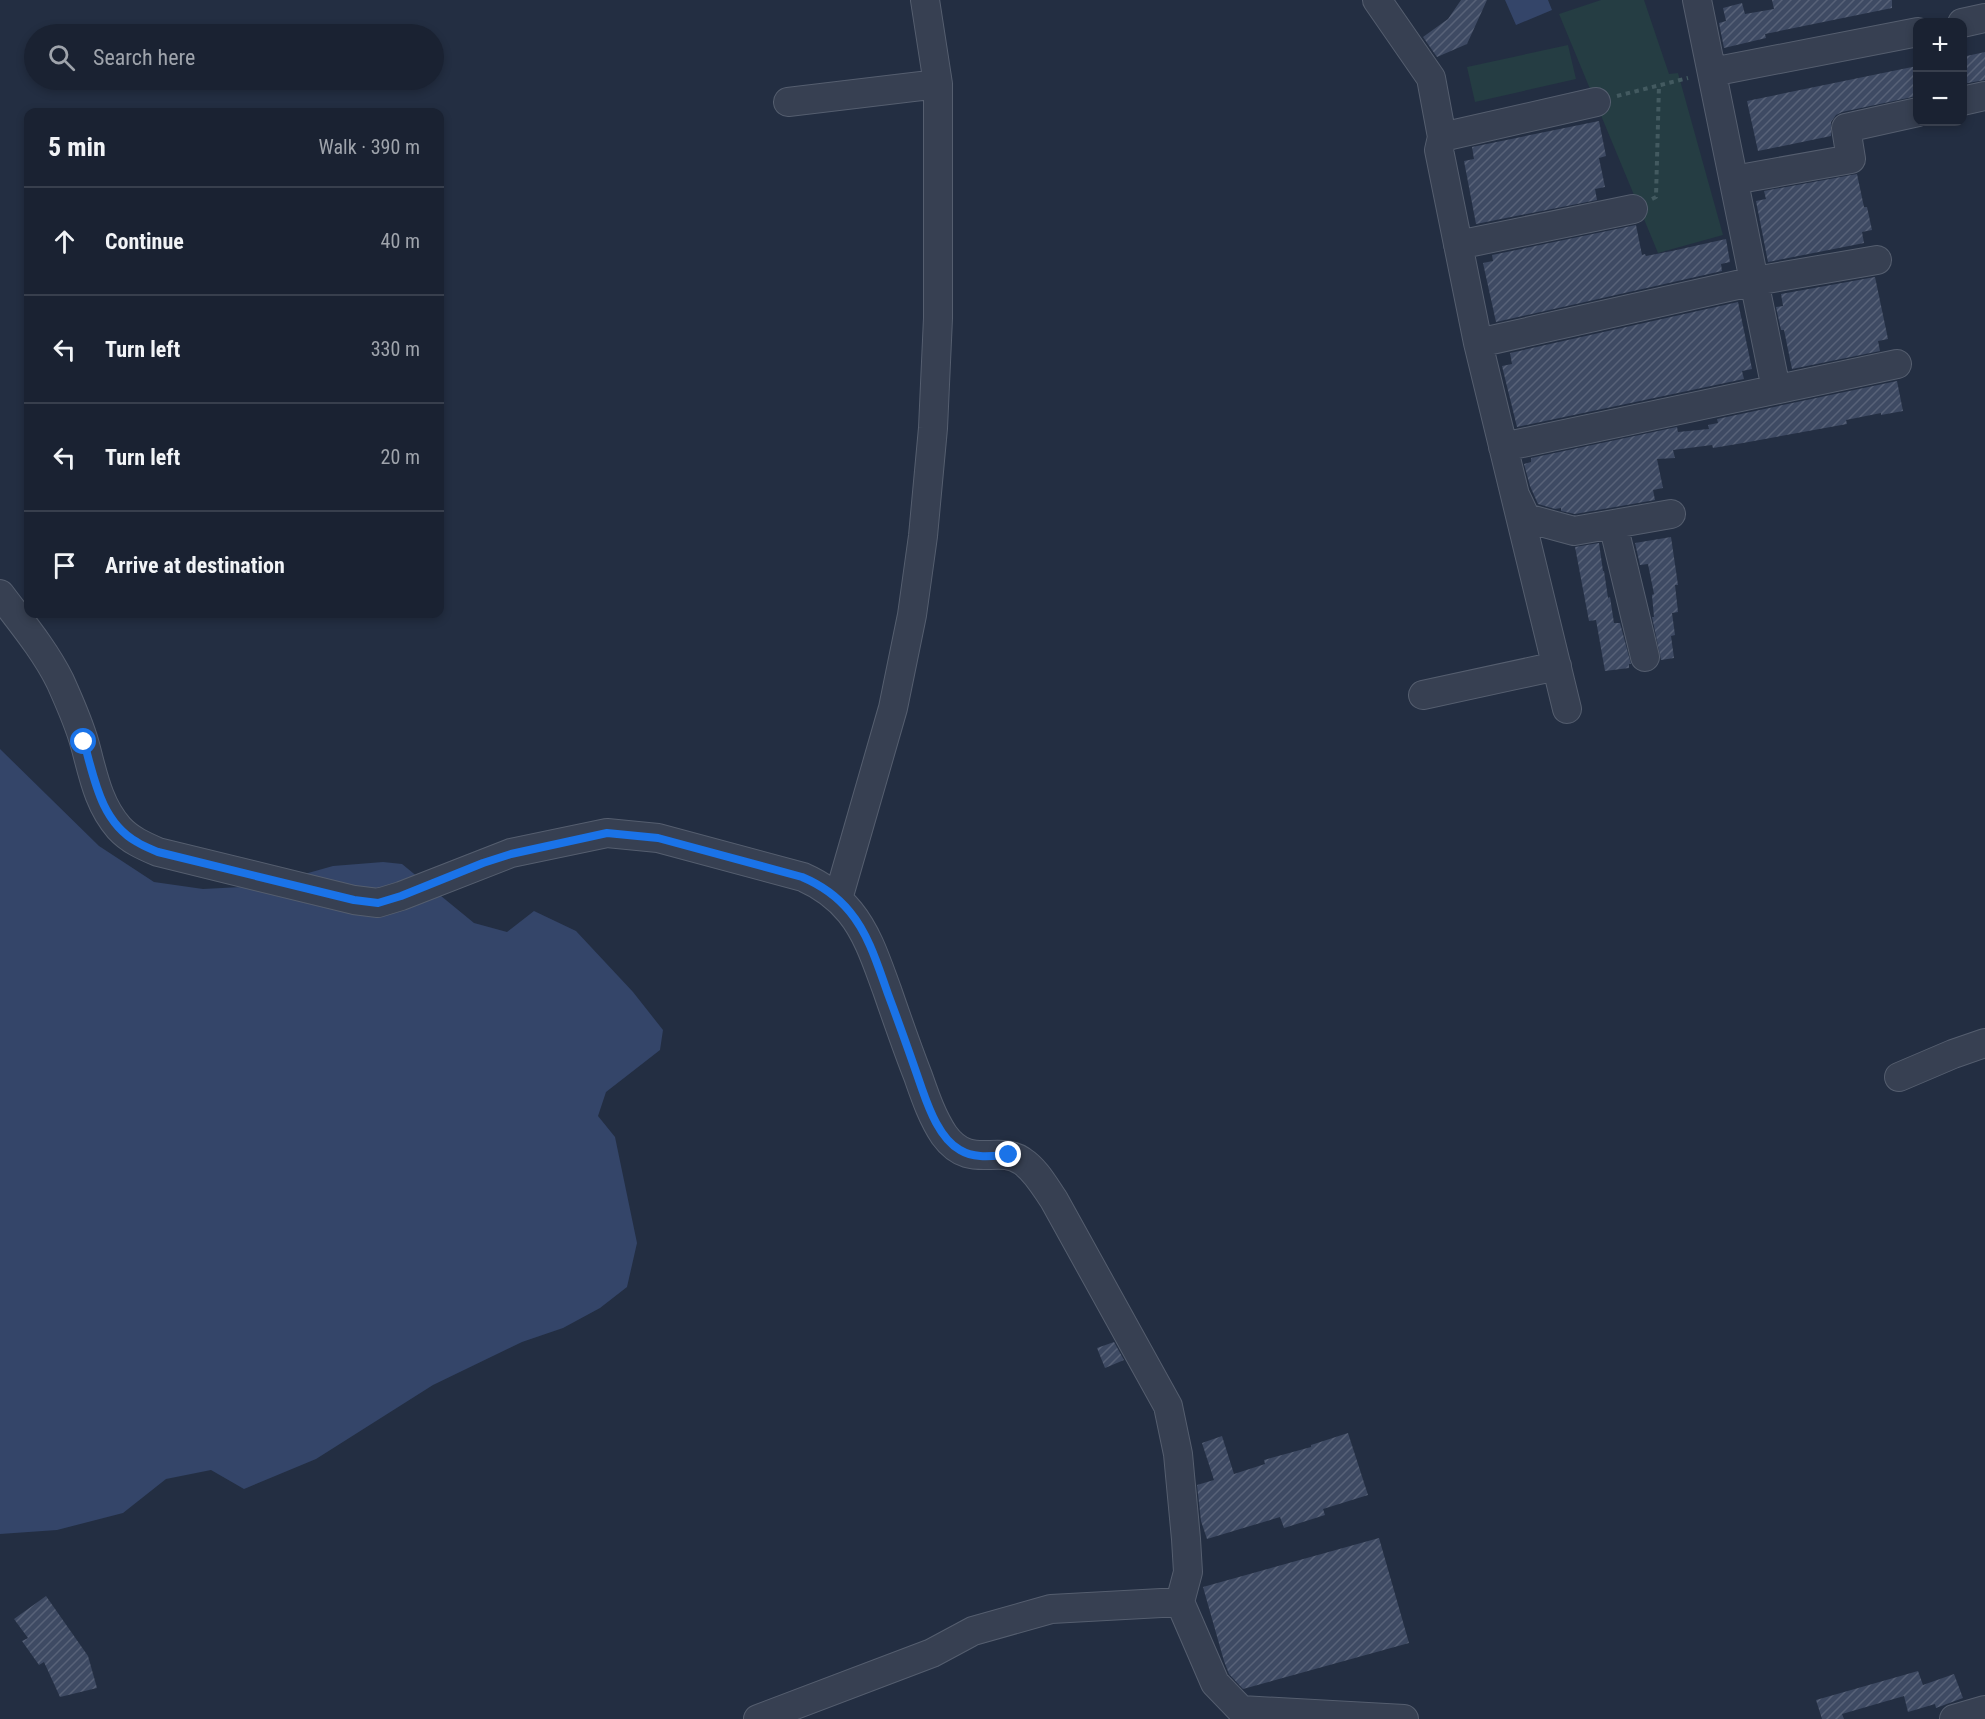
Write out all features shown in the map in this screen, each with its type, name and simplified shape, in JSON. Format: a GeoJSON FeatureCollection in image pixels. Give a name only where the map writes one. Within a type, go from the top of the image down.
{"type":"FeatureCollection","features":[{"type":"Feature","properties":{"kind":"street"},"geometry":{"type":"LineString","coordinates":[[838,899],[893,708],[912,615],[923,536],[933,428],[938,318],[938,84],[925,0]]}},
{"type":"Feature","properties":{"kind":"street"},"geometry":{"type":"LineString","coordinates":[[1377,0],[1431,78],[1442,137],[1439,150],[1478,343],[1567,709]]}},
{"type":"Feature","properties":{"kind":"street"},"geometry":{"type":"LineString","coordinates":[[1698,0],[1776,389]]}},
{"type":"Feature","properties":{"kind":"street"},"geometry":{"type":"LineString","coordinates":[[1967,22],[1985,18]]}},
{"type":"Feature","properties":{"kind":"street"},"geometry":{"type":"LineString","coordinates":[[1712,72],[1913,33]]}},
{"type":"Feature","properties":{"kind":"street"},"geometry":{"type":"LineString","coordinates":[[788,102],[938,84]]}},
{"type":"Feature","properties":{"kind":"street"},"geometry":{"type":"LineString","coordinates":[[1967,100],[1985,96]]}},
{"type":"Feature","properties":{"kind":"street"},"geometry":{"type":"LineString","coordinates":[[1442,137],[1596,102]]}},
{"type":"Feature","properties":{"kind":"street"},"geometry":{"type":"LineString","coordinates":[[1734,180],[1851,159],[1846,128],[1913,113]]}},
{"type":"Feature","properties":{"kind":"street"},"geometry":{"type":"LineString","coordinates":[[1458,245],[1633,209]]}},
{"type":"Feature","properties":{"kind":"street"},"geometry":{"type":"LineString","coordinates":[[1478,343],[1755,281],[1877,260]]}},
{"type":"Feature","properties":{"kind":"street"},"geometry":{"type":"LineString","coordinates":[[1503,447],[1897,364]]}},
{"type":"Feature","properties":{"kind":"street"},"geometry":{"type":"LineString","coordinates":[[1513,490],[1526,518],[1574,531],[1671,514]]}},
{"type":"Feature","properties":{"kind":"street"},"geometry":{"type":"LineString","coordinates":[[1613,524],[1645,657]]}},
{"type":"Feature","properties":{"kind":"street"},"geometry":{"type":"LineString","coordinates":[[0,594],[44,653],[59,680],[84,742],[99,796],[110,816],[121,830],[136,842],[158,852],[354,900],[378,903],[511,854],[607,833],[627,834],[658,838],[802,877],[819,884],[838,899],[863,931],[875,957],[928,1106],[944,1136],[958,1149],[972,1155],[1009,1155],[1022,1161],[1036,1175],[1054,1200],[1168,1406],[1178,1454],[1186,1539],[1188,1572],[1180,1602],[1215,1683],[1241,1710],[1404,1719]]}},
{"type":"Feature","properties":{"kind":"street"},"geometry":{"type":"LineString","coordinates":[[1423,695],[1557,666]]}},
{"type":"Feature","properties":{"kind":"street"},"geometry":{"type":"LineString","coordinates":[[1899,1077],[1985,1043]]}},
{"type":"Feature","properties":{"kind":"street"},"geometry":{"type":"LineString","coordinates":[[758,1719],[932,1653],[973,1631],[1051,1610],[1180,1602]]}},
{"type":"Feature","properties":{"kind":"street"},"geometry":{"type":"LineString","coordinates":[[1954,1719],[1985,1710]]}},
{"type":"Feature","properties":{"kind":"path"},"geometry":{"type":"LineString","coordinates":[[1596,102],[1712,72]]}},
{"type":"Feature","properties":{"kind":"path"},"geometry":{"type":"LineString","coordinates":[[1633,209],[1656,197],[1659,85]]}},
{"type":"Feature","properties":{"kind":"green space"},"geometry":{"type":"Polygon","coordinates":[[[1601,0],[1644,0],[1669,74],[1678,73],[1723,235],[1658,253],[1559,14],[1601,0]]]}},
{"type":"Feature","properties":{"kind":"green space"},"geometry":{"type":"Polygon","coordinates":[[[1568,45],[1576,79],[1475,102],[1467,67],[1568,45]]]}},
{"type":"Feature","properties":{"kind":"water"},"geometry":{"type":"Polygon","coordinates":[[[1505,0],[1548,0],[1552,10],[1516,25],[1505,0]]]}},
{"type":"Feature","properties":{"kind":"water"},"geometry":{"type":"Polygon","coordinates":[[[0,749],[99,846],[154,882],[203,889],[262,886],[333,866],[383,862],[402,864],[474,923],[507,932],[534,911],[576,931],[633,992],[663,1030],[660,1050],[606,1092],[598,1116],[615,1137],[637,1243],[627,1287],[600,1308],[563,1328],[522,1342],[433,1385],[316,1459],[244,1489],[211,1470],[166,1479],[123,1513],[57,1530],[0,1534],[0,749]]]}},
{"type":"Feature","properties":{"kind":"building"},"geometry":{"type":"Polygon","coordinates":[[[1461,0],[1487,0],[1467,44],[1437,57],[1423,37],[1448,19],[1461,0]]]}},
{"type":"Feature","properties":{"kind":"building"},"geometry":{"type":"Polygon","coordinates":[[[1772,0],[1892,0],[1892,8],[1765,34],[1766,38],[1724,48],[1719,23],[1726,21],[1723,8],[1742,3],[1745,14],[1774,9],[1772,0]]]}},
{"type":"Feature","properties":{"kind":"building"},"geometry":{"type":"Polygon","coordinates":[[[1985,52],[1985,80],[1967,83],[1967,56],[1985,52]]]}},
{"type":"Feature","properties":{"kind":"building"},"geometry":{"type":"Polygon","coordinates":[[[1913,67],[1913,97],[1842,112],[1836,115],[1831,122],[1831,136],[1758,151],[1747,101],[1913,67]]]}},
{"type":"Feature","properties":{"kind":"building"},"geometry":{"type":"Polygon","coordinates":[[[1599,121],[1606,156],[1599,158],[1605,187],[1595,189],[1597,200],[1476,224],[1464,161],[1474,159],[1472,147],[1599,121]]]}},
{"type":"Feature","properties":{"kind":"building"},"geometry":{"type":"Polygon","coordinates":[[[1857,174],[1872,230],[1862,232],[1864,243],[1768,262],[1756,201],[1766,199],[1764,191],[1857,174]]]}},
{"type":"Feature","properties":{"kind":"building"},"geometry":{"type":"Polygon","coordinates":[[[1636,225],[1642,255],[1726,239],[1730,262],[1721,264],[1722,271],[1496,322],[1483,263],[1493,261],[1492,255],[1636,225]]]}},
{"type":"Feature","properties":{"kind":"building"},"geometry":{"type":"Polygon","coordinates":[[[1875,277],[1888,339],[1878,341],[1880,351],[1792,369],[1784,330],[1781,330],[1776,307],[1783,306],[1781,294],[1875,277]]]}},
{"type":"Feature","properties":{"kind":"building"},"geometry":{"type":"Polygon","coordinates":[[[1738,302],[1752,369],[1742,371],[1744,379],[1517,427],[1502,366],[1512,364],[1510,353],[1738,302]]]}},
{"type":"Feature","properties":{"kind":"building"},"geometry":{"type":"Polygon","coordinates":[[[1897,381],[1903,411],[1846,420],[1847,424],[1743,443],[1713,448],[1712,445],[1673,450],[1675,458],[1657,459],[1663,488],[1653,490],[1655,500],[1575,514],[1561,511],[1561,508],[1555,509],[1538,504],[1524,464],[1531,462],[1531,458],[1677,427],[1678,432],[1709,429],[1708,425],[1718,423],[1717,419],[1897,381]]]}},
{"type":"Feature","properties":{"kind":"building"},"geometry":{"type":"Polygon","coordinates":[[[1671,537],[1678,585],[1675,585],[1678,612],[1672,613],[1675,635],[1671,636],[1674,658],[1661,660],[1652,617],[1654,617],[1652,595],[1654,594],[1648,564],[1640,565],[1635,543],[1671,537]]]}},
{"type":"Feature","properties":{"kind":"building"},"geometry":{"type":"Polygon","coordinates":[[[1599,543],[1614,623],[1620,623],[1631,664],[1629,668],[1605,671],[1596,620],[1589,621],[1575,547],[1599,543]]]}},
{"type":"Feature","properties":{"kind":"building"},"geometry":{"type":"Polygon","coordinates":[[[1114,1342],[1124,1360],[1105,1368],[1097,1348],[1114,1342]]]}},
{"type":"Feature","properties":{"kind":"building"},"geometry":{"type":"Polygon","coordinates":[[[1348,1433],[1368,1495],[1323,1509],[1325,1515],[1284,1528],[1280,1517],[1207,1539],[1201,1521],[1197,1485],[1214,1480],[1202,1443],[1222,1436],[1234,1474],[1265,1464],[1264,1460],[1311,1447],[1311,1445],[1348,1433]]]}},
{"type":"Feature","properties":{"kind":"building"},"geometry":{"type":"Polygon","coordinates":[[[1379,1538],[1409,1643],[1243,1689],[1229,1674],[1203,1587],[1379,1538]]]}},
{"type":"Feature","properties":{"kind":"building"},"geometry":{"type":"Polygon","coordinates":[[[46,1596],[88,1656],[97,1688],[60,1697],[44,1662],[39,1665],[22,1641],[28,1638],[14,1619],[46,1596]]]}},
{"type":"Feature","properties":{"kind":"building"},"geometry":{"type":"Polygon","coordinates":[[[1918,1671],[1923,1685],[1954,1674],[1963,1698],[1936,1708],[1935,1704],[1908,1712],[1904,1696],[1842,1714],[1844,1719],[1822,1719],[1816,1700],[1918,1671]]]}},
{"type":"Feature","properties":{"kind":"route"},"geometry":{"type":"LineString","coordinates":[[84,742],[99,796],[121,830],[136,842],[158,852],[354,900],[378,903],[511,854],[607,833],[658,838],[802,877],[819,884],[838,899],[863,931],[875,957],[928,1106],[944,1136],[958,1149],[972,1155],[1009,1155]]}}]}
